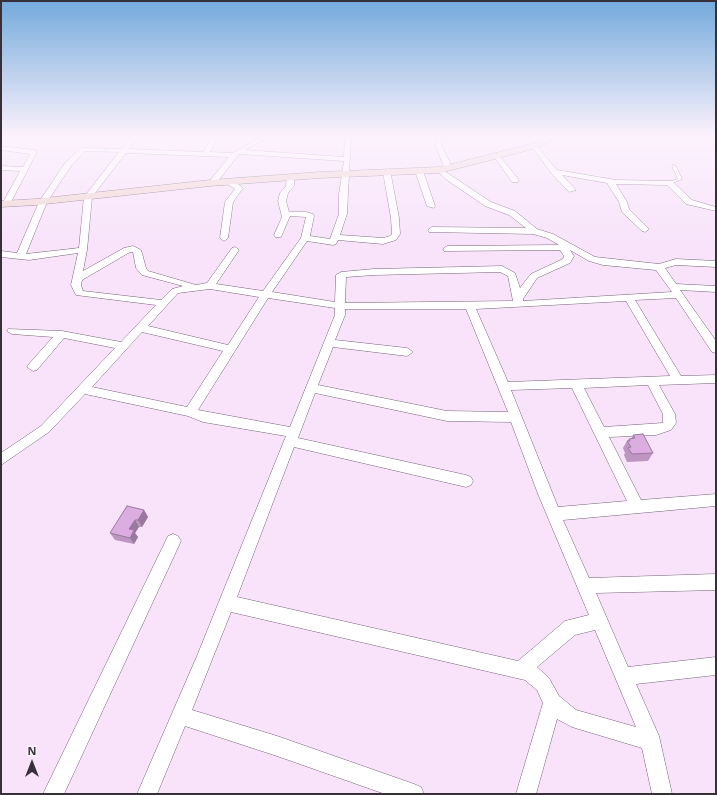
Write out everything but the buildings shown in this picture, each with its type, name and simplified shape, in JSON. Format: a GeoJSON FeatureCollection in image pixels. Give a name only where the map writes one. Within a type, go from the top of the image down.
{"type":"FeatureCollection","features":[{"type":"Feature","properties":{"kind":"main road"},"geometry":{"type":"LineString","coordinates":[[3,204],[42,202],[212,183],[346,173]]}},
{"type":"Feature","properties":{"kind":"street"},"geometry":{"type":"LineString","coordinates":[[3,204],[22,173]]}},
{"type":"Feature","properties":{"kind":"street"},"geometry":{"type":"LineString","coordinates":[[20,257],[42,202],[62,173]]}},
{"type":"Feature","properties":{"kind":"street"},"geometry":{"type":"LineString","coordinates":[[106,173],[88,197],[83,250],[76,285],[79,293],[163,303]]}},
{"type":"Feature","properties":{"kind":"street"},"geometry":{"type":"LineString","coordinates":[[212,183],[220,173]]}},
{"type":"Feature","properties":{"kind":"street"},"geometry":{"type":"LineString","coordinates":[[305,238],[333,242],[343,214],[343,194],[347,173]]}},
{"type":"Feature","properties":{"kind":"street"},"geometry":{"type":"LineString","coordinates":[[335,237],[383,241],[393,238],[396,234],[395,218],[387,173]]}},
{"type":"Feature","properties":{"kind":"street"},"geometry":{"type":"LineString","coordinates":[[420,173],[431,206]]}},
{"type":"Feature","properties":{"kind":"street"},"geometry":{"type":"LineString","coordinates":[[447,173],[450,178],[488,204],[512,213],[534,231]]}},
{"type":"Feature","properties":{"kind":"street"},"geometry":{"type":"LineString","coordinates":[[510,173],[515,180]]}},
{"type":"Feature","properties":{"kind":"street"},"geometry":{"type":"LineString","coordinates":[[556,173],[572,190]]}},
{"type":"Feature","properties":{"kind":"street"},"geometry":{"type":"LineString","coordinates":[[562,173],[610,181],[670,183],[689,202],[716,209]]}},
{"type":"Feature","properties":{"kind":"street"},"geometry":{"type":"LineString","coordinates":[[278,235],[286,214],[282,201],[284,194],[290,186],[290,177]]}},
{"type":"Feature","properties":{"kind":"street"},"geometry":{"type":"LineString","coordinates":[[610,181],[623,202],[626,210],[645,229]]}},
{"type":"Feature","properties":{"kind":"street"},"geometry":{"type":"LineString","coordinates":[[224,238],[228,202],[239,188],[230,182]]}},
{"type":"Feature","properties":{"kind":"street"},"geometry":{"type":"LineString","coordinates":[[190,412],[265,295],[305,238],[310,216],[306,214],[286,214]]}},
{"type":"Feature","properties":{"kind":"street"},"geometry":{"type":"LineString","coordinates":[[432,230],[534,231],[550,236],[566,247],[592,259],[603,262],[659,267],[676,262],[716,264]]}},
{"type":"Feature","properties":{"kind":"street"},"geometry":{"type":"LineString","coordinates":[[447,249],[566,247]]}},
{"type":"Feature","properties":{"kind":"street"},"geometry":{"type":"LineString","coordinates":[[519,301],[534,276],[567,261],[569,256],[566,247]]}},
{"type":"Feature","properties":{"kind":"street"},"geometry":{"type":"LineString","coordinates":[[77,279],[132,249],[137,250],[140,268],[145,273],[198,288]]}},
{"type":"Feature","properties":{"kind":"street"},"geometry":{"type":"LineString","coordinates":[[1,254],[20,257],[40,256],[83,250]]}},
{"type":"Feature","properties":{"kind":"street"},"geometry":{"type":"LineString","coordinates":[[210,286],[235,250]]}},
{"type":"Feature","properties":{"kind":"street"},"geometry":{"type":"LineString","coordinates":[[659,267],[716,349]]}},
{"type":"Feature","properties":{"kind":"street"},"geometry":{"type":"LineString","coordinates":[[147,794],[226,603],[340,315],[341,275],[374,272],[502,269],[512,275],[519,301]]}},
{"type":"Feature","properties":{"kind":"street"},"geometry":{"type":"LineString","coordinates":[[1,460],[46,429],[175,291],[210,286],[340,306],[470,306],[519,301],[629,298],[676,291],[716,289]]}},
{"type":"Feature","properties":{"kind":"street"},"geometry":{"type":"LineString","coordinates":[[629,298],[678,380]]}},
{"type":"Feature","properties":{"kind":"street"},"geometry":{"type":"LineString","coordinates":[[470,306],[504,386],[554,514],[650,740],[662,794]]}},
{"type":"Feature","properties":{"kind":"street"},"geometry":{"type":"LineString","coordinates":[[140,328],[230,348]]}},
{"type":"Feature","properties":{"kind":"street"},"geometry":{"type":"LineString","coordinates":[[12,331],[62,334],[122,346]]}},
{"type":"Feature","properties":{"kind":"street"},"geometry":{"type":"LineString","coordinates":[[33,367],[62,334]]}},
{"type":"Feature","properties":{"kind":"street"},"geometry":{"type":"LineString","coordinates":[[329,343],[407,352]]}},
{"type":"Feature","properties":{"kind":"street"},"geometry":{"type":"LineString","coordinates":[[504,386],[716,379]]}},
{"type":"Feature","properties":{"kind":"street"},"geometry":{"type":"LineString","coordinates":[[600,432],[656,430],[667,427],[670,423],[669,414],[651,381]]}},
{"type":"Feature","properties":{"kind":"street"},"geometry":{"type":"LineString","coordinates":[[576,384],[637,507]]}},
{"type":"Feature","properties":{"kind":"street"},"geometry":{"type":"LineString","coordinates":[[310,388],[448,416],[515,416]]}},
{"type":"Feature","properties":{"kind":"street"},"geometry":{"type":"LineString","coordinates":[[83,389],[190,412],[203,417],[291,437],[466,481]]}},
{"type":"Feature","properties":{"kind":"street"},"geometry":{"type":"LineString","coordinates":[[554,514],[716,500]]}},
{"type":"Feature","properties":{"kind":"street"},"geometry":{"type":"LineString","coordinates":[[53,794],[173,541]]}},
{"type":"Feature","properties":{"kind":"street"},"geometry":{"type":"LineString","coordinates":[[584,586],[716,582]]}},
{"type":"Feature","properties":{"kind":"street"},"geometry":{"type":"LineString","coordinates":[[226,603],[521,670],[537,677],[543,684],[552,703],[559,710],[572,718],[650,740]]}},
{"type":"Feature","properties":{"kind":"street"},"geometry":{"type":"LineString","coordinates":[[521,670],[571,627],[600,622]]}},
{"type":"Feature","properties":{"kind":"street"},"geometry":{"type":"LineString","coordinates":[[623,676],[716,666]]}},
{"type":"Feature","properties":{"kind":"street"},"geometry":{"type":"LineString","coordinates":[[526,794],[552,703]]}},
{"type":"Feature","properties":{"kind":"street"},"geometry":{"type":"LineString","coordinates":[[180,715],[277,746],[414,794]]}},
{"type":"Feature","properties":{"kind":"lane"},"geometry":{"type":"LineString","coordinates":[[670,183],[680,179],[677,173]]}}]}
